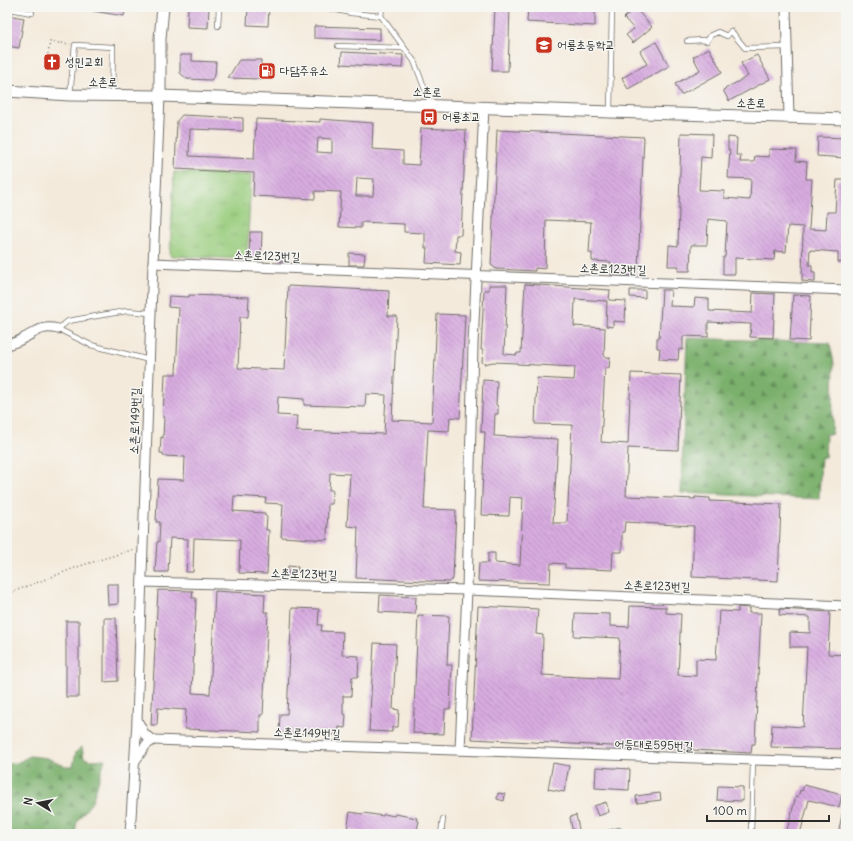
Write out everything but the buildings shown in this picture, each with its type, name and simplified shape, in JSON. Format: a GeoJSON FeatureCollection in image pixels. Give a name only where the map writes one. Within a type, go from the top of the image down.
{"type":"FeatureCollection","features":[{"type":"Feature","properties":{"kind":"street"},"geometry":{"type":"LineString","coordinates":[[160,96],[160,39],[163,7]]}},
{"type":"Feature","properties":{"kind":"street"},"geometry":{"type":"LineString","coordinates":[[786,7],[789,117]]}},
{"type":"Feature","properties":{"kind":"street","name":"소촌로"},"geometry":{"type":"LineString","coordinates":[[7,91],[70,95],[160,96],[610,112],[846,118]]}},
{"type":"Feature","properties":{"kind":"street","name":"소촌로149번길"},"geometry":{"type":"LineString","coordinates":[[130,834],[137,720],[149,360],[160,96]]}},
{"type":"Feature","properties":{"kind":"street"},"geometry":{"type":"LineString","coordinates":[[460,750],[467,590],[475,276],[484,107]]}},
{"type":"Feature","properties":{"kind":"street","name":"소촌로123번길"},"geometry":{"type":"LineString","coordinates":[[153,264],[846,290]]}},
{"type":"Feature","properties":{"kind":"street"},"geometry":{"type":"LineString","coordinates":[[7,344],[21,340],[36,330],[50,327],[58,329]]}},
{"type":"Feature","properties":{"kind":"street","name":"소촌로123번길"},"geometry":{"type":"LineString","coordinates":[[142,582],[467,590],[846,606]]}},
{"type":"Feature","properties":{"kind":"street"},"geometry":{"type":"LineString","coordinates":[[135,761],[146,745],[153,740],[145,735],[137,720]]}},
{"type":"Feature","properties":{"kind":"street","name":"소촌로149번길"},"geometry":{"type":"LineString","coordinates":[[153,740],[460,750]]}},
{"type":"Feature","properties":{"kind":"street","name":"어등대로595번길"},"geometry":{"type":"LineString","coordinates":[[460,750],[846,763]]}},
{"type":"Feature","properties":{"kind":"lane"},"geometry":{"type":"LineString","coordinates":[[218,26],[219,7]]}},
{"type":"Feature","properties":{"kind":"lane"},"geometry":{"type":"LineString","coordinates":[[324,7],[351,13],[381,16]]}},
{"type":"Feature","properties":{"kind":"lane"},"geometry":{"type":"LineString","coordinates":[[351,13],[352,7]]}},
{"type":"Feature","properties":{"kind":"lane"},"geometry":{"type":"LineString","coordinates":[[382,7],[381,16],[414,61],[431,105]]}},
{"type":"Feature","properties":{"kind":"lane"},"geometry":{"type":"LineString","coordinates":[[610,112],[612,7]]}},
{"type":"Feature","properties":{"kind":"lane"},"geometry":{"type":"LineString","coordinates":[[9,8],[32,13]]}},
{"type":"Feature","properties":{"kind":"lane"},"geometry":{"type":"LineString","coordinates":[[687,41],[707,41],[710,35],[718,32],[728,36],[731,31],[745,48],[788,47]]}},
{"type":"Feature","properties":{"kind":"lane"},"geometry":{"type":"LineString","coordinates":[[70,95],[76,45],[113,48],[112,96]]}},
{"type":"Feature","properties":{"kind":"lane"},"geometry":{"type":"LineString","coordinates":[[338,46],[404,48]]}},
{"type":"Feature","properties":{"kind":"lane"},"geometry":{"type":"LineString","coordinates":[[149,360],[91,345],[58,329],[68,321],[108,314],[127,311],[151,313]]}},
{"type":"Feature","properties":{"kind":"lane"},"geometry":{"type":"LineString","coordinates":[[751,834],[753,760]]}},
{"type":"Feature","properties":{"kind":"lane"},"geometry":{"type":"LineString","coordinates":[[441,834],[443,819]]}},
{"type":"Feature","properties":{"kind":"lane"},"geometry":{"type":"LineString","coordinates":[[604,834],[619,830]]}},
{"type":"Feature","properties":{"kind":"path"},"geometry":{"type":"LineString","coordinates":[[48,54],[50,42],[76,45]]}},
{"type":"Feature","properties":{"kind":"path"},"geometry":{"type":"LineString","coordinates":[[7,594],[80,566],[143,546]]}},
{"type":"Feature","properties":{"kind":"green space"},"geometry":{"type":"Polygon","coordinates":[[[174,172],[251,175],[247,259],[170,256],[174,172]]]}},
{"type":"Feature","properties":{"kind":"green space"},"geometry":{"type":"Polygon","coordinates":[[[687,338],[830,343],[834,363],[832,434],[826,434],[825,457],[821,457],[819,499],[681,493],[687,338]]]}},
{"type":"Feature","properties":{"kind":"green space"},"geometry":{"type":"Polygon","coordinates":[[[82,747],[84,758],[91,760],[105,759],[92,802],[77,821],[75,834],[7,834],[7,764],[17,763],[30,756],[47,758],[65,766],[73,766],[76,752],[82,747]]]}},
{"type":"Feature","properties":{"kind":"place","name":"어룡초등학교"},"geometry":{"type":"Point","coordinates":[544,45]}},
{"type":"Feature","properties":{"kind":"place","name":"성민교회"},"geometry":{"type":"Point","coordinates":[52,62]}},
{"type":"Feature","properties":{"kind":"place","name":"다담주유소"},"geometry":{"type":"Point","coordinates":[267,71]}},
{"type":"Feature","properties":{"kind":"place","name":"어룡초교"},"geometry":{"type":"Point","coordinates":[429,117]}}]}
